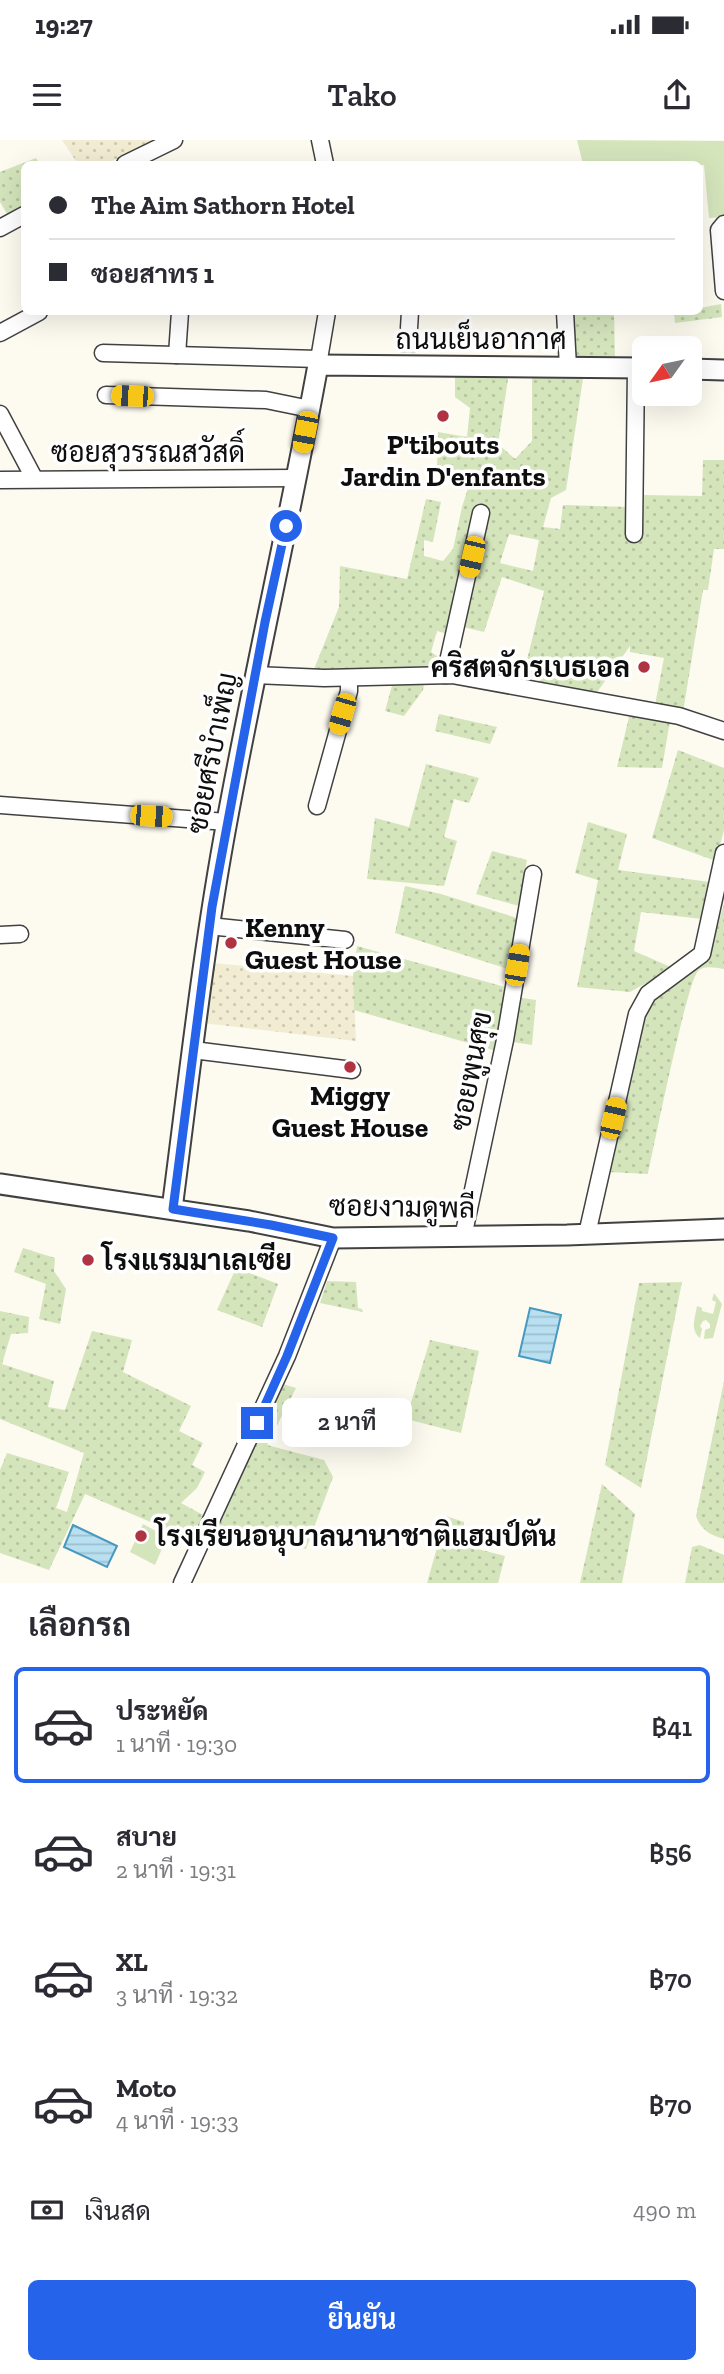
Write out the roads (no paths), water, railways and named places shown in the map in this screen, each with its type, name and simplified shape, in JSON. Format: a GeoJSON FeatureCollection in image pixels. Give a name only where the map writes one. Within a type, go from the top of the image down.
{"type":"FeatureCollection","features":[{"type":"Feature","properties":{"kind":"street"},"geometry":{"type":"LineString","coordinates":[[131,161],[174,140]]}},
{"type":"Feature","properties":{"kind":"street"},"geometry":{"type":"LineString","coordinates":[[320,140],[324,161]]}},
{"type":"Feature","properties":{"kind":"street"},"geometry":{"type":"LineString","coordinates":[[724,224],[719,230],[724,291]]}},
{"type":"Feature","properties":{"kind":"street"},"geometry":{"type":"LineString","coordinates":[[0,333],[33,315]]}},
{"type":"Feature","properties":{"kind":"street"},"geometry":{"type":"LineString","coordinates":[[177,355],[180,315]]}},
{"type":"Feature","properties":{"kind":"street","name":"ซอยศรีบำเพ็ญ"},"geometry":{"type":"LineString","coordinates":[[173,1209],[209,926],[227,821],[297,478],[326,315]]}},
{"type":"Feature","properties":{"kind":"street"},"geometry":{"type":"LineString","coordinates":[[565,315],[568,367]]}},
{"type":"Feature","properties":{"kind":"street"},"geometry":{"type":"LineString","coordinates":[[103,353],[318,362]]}},
{"type":"Feature","properties":{"kind":"street","name":"ถนนเย็นอากาศ"},"geometry":{"type":"LineString","coordinates":[[318,362],[408,360],[632,368]]}},
{"type":"Feature","properties":{"kind":"street"},"geometry":{"type":"LineString","coordinates":[[702,369],[724,370]]}},
{"type":"Feature","properties":{"kind":"street"},"geometry":{"type":"LineString","coordinates":[[106,395],[265,400],[310,409]]}},
{"type":"Feature","properties":{"kind":"street"},"geometry":{"type":"LineString","coordinates":[[634,534],[639,406]]}},
{"type":"Feature","properties":{"kind":"street"},"geometry":{"type":"LineString","coordinates":[[0,414],[34,478]]}},
{"type":"Feature","properties":{"kind":"street","name":"ซอยสุวรรณสวัสดิ์"},"geometry":{"type":"LineString","coordinates":[[0,480],[297,478]]}},
{"type":"Feature","properties":{"kind":"street"},"geometry":{"type":"LineString","coordinates":[[445,675],[481,513]]}},
{"type":"Feature","properties":{"kind":"street"},"geometry":{"type":"LineString","coordinates":[[255,675],[349,678],[445,675],[679,716],[724,732]]}},
{"type":"Feature","properties":{"kind":"street"},"geometry":{"type":"LineString","coordinates":[[317,806],[349,691],[349,678]]}},
{"type":"Feature","properties":{"kind":"street"},"geometry":{"type":"LineString","coordinates":[[0,805],[227,821]]}},
{"type":"Feature","properties":{"kind":"street"},"geometry":{"type":"LineString","coordinates":[[587,1234],[637,1014],[648,994],[702,954],[724,853]]}},
{"type":"Feature","properties":{"kind":"street","name":"ซอยพูนศุข"},"geometry":{"type":"LineString","coordinates":[[463,1237],[505,1040],[533,874]]}},
{"type":"Feature","properties":{"kind":"street"},"geometry":{"type":"LineString","coordinates":[[209,926],[345,940]]}},
{"type":"Feature","properties":{"kind":"street"},"geometry":{"type":"LineString","coordinates":[[0,935],[20,934]]}},
{"type":"Feature","properties":{"kind":"street"},"geometry":{"type":"LineString","coordinates":[[193,1050],[352,1070]]}},
{"type":"Feature","properties":{"kind":"street","name":"ซอยงามดูพลี"},"geometry":{"type":"LineString","coordinates":[[0,1184],[173,1209],[333,1238],[724,1229]]}},
{"type":"Feature","properties":{"kind":"street"},"geometry":{"type":"LineString","coordinates":[[183,1583],[287,1356],[333,1238]]}},
{"type":"Feature","properties":{"kind":"water"},"geometry":{"type":"Polygon","coordinates":[[[530,1308],[561,1315],[550,1363],[519,1356],[530,1308]]]}},
{"type":"Feature","properties":{"kind":"water"},"geometry":{"type":"Polygon","coordinates":[[[73,1525],[117,1546],[107,1567],[64,1547],[73,1525]]]}},
{"type":"Feature","properties":{"kind":"tunnel"},"geometry":{"type":"LineString","coordinates":[[408,353],[409,328]]}},
{"type":"Feature","properties":{"kind":"place","name":"P'tibouts Jardin D'enfants"},"geometry":{"type":"Point","coordinates":[443,416]}},
{"type":"Feature","properties":{"kind":"place","name":"คริสตจักรเบธเอล"},"geometry":{"type":"Point","coordinates":[644,667]}},
{"type":"Feature","properties":{"kind":"place","name":"Kenny Guest House"},"geometry":{"type":"Point","coordinates":[231,943]}},
{"type":"Feature","properties":{"kind":"place","name":"Miggy Guest House"},"geometry":{"type":"Point","coordinates":[350,1067]}},
{"type":"Feature","properties":{"kind":"place","name":"โรงแรมมาเลเซีย"},"geometry":{"type":"Point","coordinates":[88,1260]}},
{"type":"Feature","properties":{"kind":"place","name":"โรงเรียนอนุบาลนานาชาติแฮมป์ตัน"},"geometry":{"type":"Point","coordinates":[141,1536]}}]}
